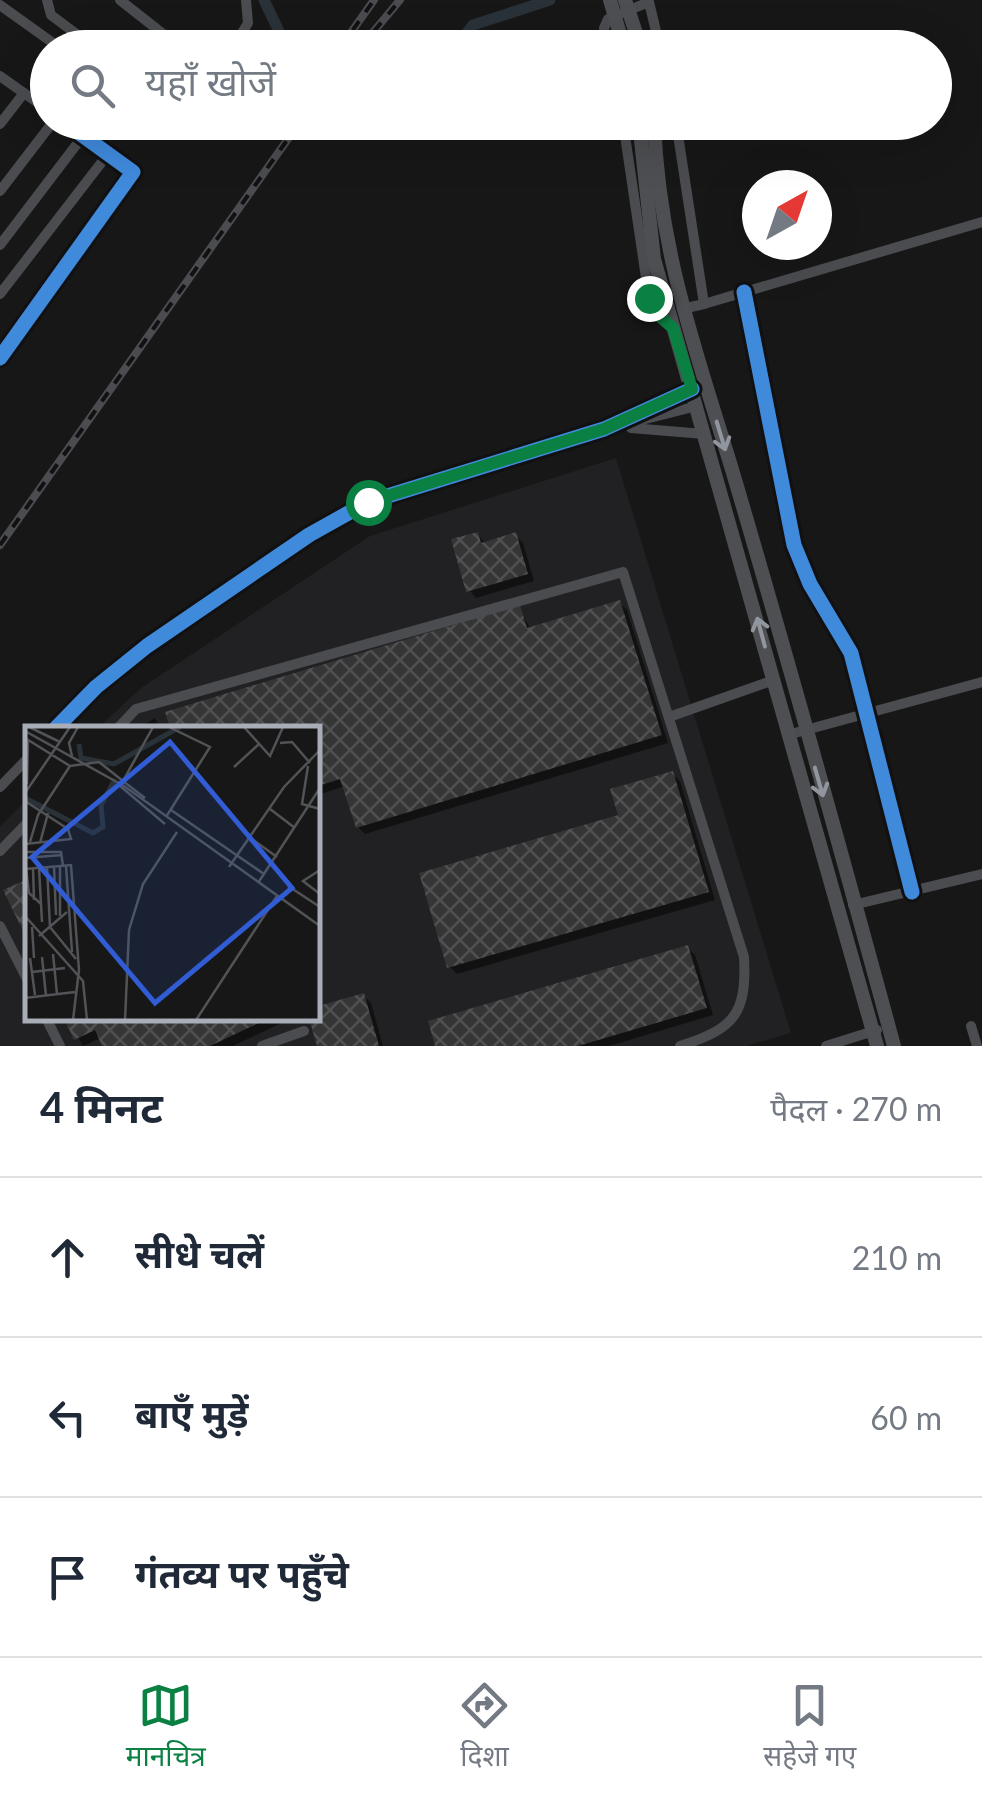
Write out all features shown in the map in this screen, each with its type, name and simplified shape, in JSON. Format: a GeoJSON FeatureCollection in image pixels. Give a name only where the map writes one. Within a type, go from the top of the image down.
{"type":"FeatureCollection","features":[{"type":"Feature","properties":{"kind":"main road"},"geometry":{"type":"LineString","coordinates":[[610,0],[619,30]]}},
{"type":"Feature","properties":{"kind":"main road"},"geometry":{"type":"LineString","coordinates":[[625,0],[634,30]]}},
{"type":"Feature","properties":{"kind":"main road"},"geometry":{"type":"LineString","coordinates":[[641,140],[654,259],[774,680],[798,733],[854,905],[866,1010],[875,1039]]}},
{"type":"Feature","properties":{"kind":"main road"},"geometry":{"type":"LineString","coordinates":[[655,140],[662,226],[682,309],[861,962],[882,1006],[894,1046]]}},
{"type":"Feature","properties":{"kind":"street"},"geometry":{"type":"LineString","coordinates":[[47,0],[52,15],[72,30]]}},
{"type":"Feature","properties":{"kind":"street"},"geometry":{"type":"LineString","coordinates":[[120,0],[158,30]]}},
{"type":"Feature","properties":{"kind":"street"},"geometry":{"type":"LineString","coordinates":[[244,30],[248,23],[246,0]]}},
{"type":"Feature","properties":{"kind":"street"},"geometry":{"type":"LineString","coordinates":[[607,30],[608,19],[651,1],[657,30]]}},
{"type":"Feature","properties":{"kind":"street"},"geometry":{"type":"LineString","coordinates":[[0,5],[35,30]]}},
{"type":"Feature","properties":{"kind":"street"},"geometry":{"type":"LineString","coordinates":[[0,76],[30,97]]}},
{"type":"Feature","properties":{"kind":"street"},"geometry":{"type":"LineString","coordinates":[[0,124],[24,93]]}},
{"type":"Feature","properties":{"kind":"street"},"geometry":{"type":"LineString","coordinates":[[0,191],[39,140]]}},
{"type":"Feature","properties":{"kind":"street"},"geometry":{"type":"LineString","coordinates":[[0,246],[80,140]]}},
{"type":"Feature","properties":{"kind":"street"},"geometry":{"type":"LineString","coordinates":[[0,358],[134,172],[89,140]]}},
{"type":"Feature","properties":{"kind":"street"},"geometry":{"type":"LineString","coordinates":[[96,145],[100,140]]}},
{"type":"Feature","properties":{"kind":"street"},"geometry":{"type":"LineString","coordinates":[[626,140],[652,310],[673,328]]}},
{"type":"Feature","properties":{"kind":"street"},"geometry":{"type":"LineString","coordinates":[[679,140],[704,304]]}},
{"type":"Feature","properties":{"kind":"street"},"geometry":{"type":"LineString","coordinates":[[0,294],[108,154]]}},
{"type":"Feature","properties":{"kind":"street"},"geometry":{"type":"LineString","coordinates":[[682,309],[982,222]]}},
{"type":"Feature","properties":{"kind":"street"},"geometry":{"type":"LineString","coordinates":[[744,292],[794,545],[810,584],[852,652],[912,892]]}},
{"type":"Feature","properties":{"kind":"street"},"geometry":{"type":"LineString","coordinates":[[0,343],[13,341]]}},
{"type":"Feature","properties":{"kind":"street"},"geometry":{"type":"LineString","coordinates":[[58,726],[96,687],[147,646],[368,502],[604,429],[692,389]]}},
{"type":"Feature","properties":{"kind":"street"},"geometry":{"type":"LineString","coordinates":[[626,428],[698,406]]}},
{"type":"Feature","properties":{"kind":"street"},"geometry":{"type":"LineString","coordinates":[[604,429],[704,434]]}},
{"type":"Feature","properties":{"kind":"street"},"geometry":{"type":"LineString","coordinates":[[120,726],[136,709],[623,572],[744,956],[746,985],[731,1022],[710,1037],[680,1046]]}},
{"type":"Feature","properties":{"kind":"street"},"geometry":{"type":"LineString","coordinates":[[669,717],[774,680]]}},
{"type":"Feature","properties":{"kind":"street"},"geometry":{"type":"LineString","coordinates":[[798,733],[982,682]]}},
{"type":"Feature","properties":{"kind":"street"},"geometry":{"type":"LineString","coordinates":[[0,786],[25,761]]}},
{"type":"Feature","properties":{"kind":"street"},"geometry":{"type":"LineString","coordinates":[[0,851],[25,825]]}},
{"type":"Feature","properties":{"kind":"street"},"geometry":{"type":"LineString","coordinates":[[854,905],[982,874]]}},
{"type":"Feature","properties":{"kind":"street"},"geometry":{"type":"LineString","coordinates":[[0,926],[25,975]]}},
{"type":"Feature","properties":{"kind":"street"},"geometry":{"type":"LineString","coordinates":[[48,1021],[60,1046]]}},
{"type":"Feature","properties":{"kind":"street"},"geometry":{"type":"LineString","coordinates":[[826,1046],[875,1039],[888,1026]]}},
{"type":"Feature","properties":{"kind":"street"},"geometry":{"type":"LineString","coordinates":[[971,1026],[977,1046]]}},
{"type":"Feature","properties":{"kind":"street"},"geometry":{"type":"LineString","coordinates":[[262,1046],[304,1031]]}},
{"type":"Feature","properties":{"kind":"shaded area"},"geometry":{"type":"Polygon","coordinates":[[[616,458],[791,1033],[746,1046],[0,1046],[0,827],[25,801],[25,1021],[320,1021],[320,726],[100,726],[141,688],[370,536],[616,458]]]}},
{"type":"Feature","properties":{"kind":"building"},"geometry":{"type":"Polygon","coordinates":[[[478,532],[481,543],[516,532],[528,574],[466,592],[451,539],[478,532]]]}},
{"type":"Feature","properties":{"kind":"building"},"geometry":{"type":"Polygon","coordinates":[[[620,600],[662,735],[356,828],[340,779],[320,785],[320,726],[169,726],[165,712],[520,605],[527,628],[620,600]]]}},
{"type":"Feature","properties":{"kind":"building"},"geometry":{"type":"Polygon","coordinates":[[[673,771],[709,892],[447,968],[419,873],[618,815],[610,789],[673,771]]]}},
{"type":"Feature","properties":{"kind":"building"},"geometry":{"type":"Polygon","coordinates":[[[25,880],[25,935],[3,890],[25,880]]]}},
{"type":"Feature","properties":{"kind":"building"},"geometry":{"type":"Polygon","coordinates":[[[688,945],[707,1008],[578,1046],[435,1046],[428,1021],[688,945]]]}},
{"type":"Feature","properties":{"kind":"building"},"geometry":{"type":"Polygon","coordinates":[[[364,993],[379,1046],[317,1046],[310,1021],[320,1021],[320,1005],[364,993]]]}},
{"type":"Feature","properties":{"kind":"building"},"geometry":{"type":"Polygon","coordinates":[[[65,1021],[263,1021],[210,1046],[102,1046],[95,1030],[74,1040],[65,1021]]]}},
{"type":"Feature","properties":{"kind":"waterway"},"geometry":{"type":"LineString","coordinates":[[264,0],[278,30]]}},
{"type":"Feature","properties":{"kind":"waterway"},"geometry":{"type":"LineString","coordinates":[[469,30],[473,25],[550,0]]}},
{"type":"Feature","properties":{"kind":"railway"},"geometry":{"type":"LineString","coordinates":[[353,30],[374,0]]}},
{"type":"Feature","properties":{"kind":"railway"},"geometry":{"type":"LineString","coordinates":[[375,30],[400,0]]}},
{"type":"Feature","properties":{"kind":"railway"},"geometry":{"type":"LineString","coordinates":[[0,545],[287,140]]}},
{"type":"Feature","properties":{"kind":"cycle path"},"geometry":{"type":"LineString","coordinates":[[0,358],[133,172],[89,140]]}},
{"type":"Feature","properties":{"kind":"cycle path"},"geometry":{"type":"LineString","coordinates":[[744,292],[794,545],[810,584],[851,653],[912,892]]}},
{"type":"Feature","properties":{"kind":"cycle path"},"geometry":{"type":"LineString","coordinates":[[58,726],[96,687],[147,646],[309,535],[368,502],[604,429],[692,389]]}},
{"type":"Feature","properties":{"kind":"route"},"geometry":{"type":"LineString","coordinates":[[368,502],[604,429],[692,389],[673,328],[652,310],[649,298]]}}]}
